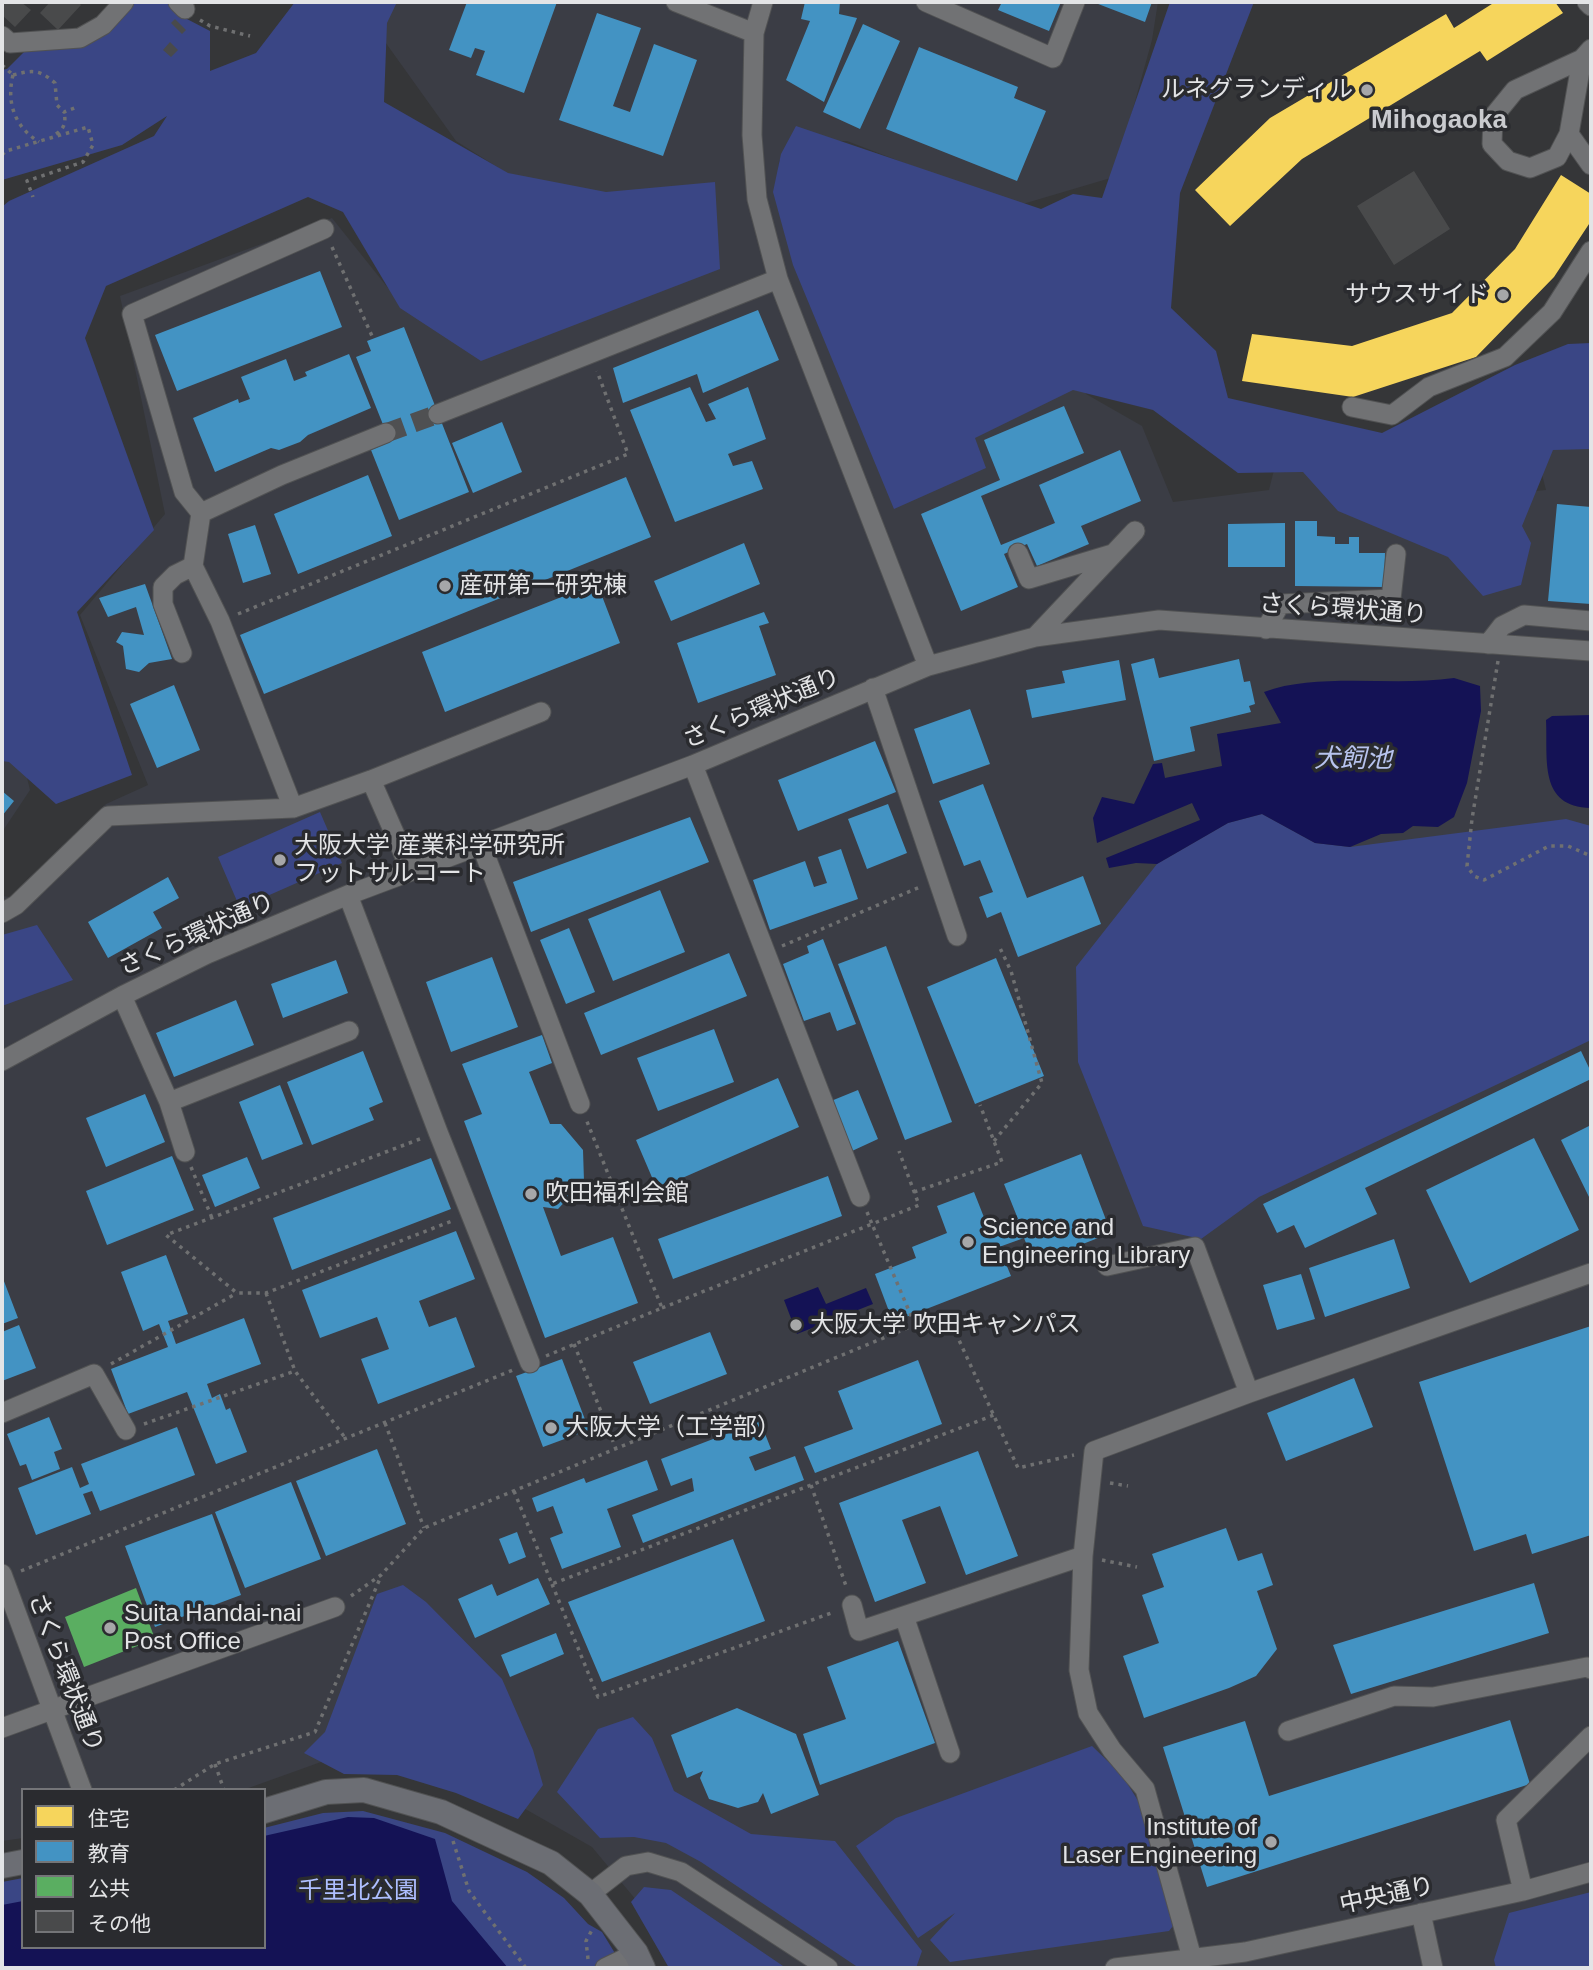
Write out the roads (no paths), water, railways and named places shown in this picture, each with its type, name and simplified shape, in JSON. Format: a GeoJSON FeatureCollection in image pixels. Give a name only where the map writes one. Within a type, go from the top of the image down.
{"type":"FeatureCollection","features":[{"type":"Feature","properties":{"kind":"main road"},"geometry":{"type":"LineString","coordinates":[[266,1810],[326,1792],[364,1790],[441,1812],[551,1863],[590,1894],[639,1961]]}},
{"type":"Feature","properties":{"kind":"main road"},"geometry":{"type":"LineString","coordinates":[[2,1866],[21,1862]]}},
{"type":"Feature","properties":{"kind":"street"},"geometry":{"type":"LineString","coordinates":[[2,36],[10,44],[80,38],[103,25],[124,2]]}},
{"type":"Feature","properties":{"kind":"street"},"geometry":{"type":"LineString","coordinates":[[676,2],[754,33]]}},
{"type":"Feature","properties":{"kind":"street"},"geometry":{"type":"LineString","coordinates":[[763,2],[754,33],[752,135],[757,199],[778,279],[928,666]]}},
{"type":"Feature","properties":{"kind":"street"},"geometry":{"type":"LineString","coordinates":[[926,2],[1053,58],[1075,2]]}},
{"type":"Feature","properties":{"kind":"street"},"geometry":{"type":"LineString","coordinates":[[1587,2],[1591,6]]}},
{"type":"Feature","properties":{"kind":"street"},"geometry":{"type":"LineString","coordinates":[[1587,54],[1569,134],[1557,157],[1530,168],[1508,161],[1492,144],[1493,117],[1515,90],[1587,54]]}},
{"type":"Feature","properties":{"kind":"street"},"geometry":{"type":"LineString","coordinates":[[1569,134],[1591,165]]}},
{"type":"Feature","properties":{"kind":"street"},"geometry":{"type":"LineString","coordinates":[[293,808],[220,621],[193,566],[201,513],[184,492],[132,314],[324,229]]}},
{"type":"Feature","properties":{"kind":"street"},"geometry":{"type":"LineString","coordinates":[[1352,407],[1392,415],[1429,387],[1506,357],[1552,312],[1591,251]]}},
{"type":"Feature","properties":{"kind":"street"},"geometry":{"type":"LineString","coordinates":[[438,414],[778,279]]}},
{"type":"Feature","properties":{"kind":"street"},"geometry":{"type":"LineString","coordinates":[[201,513],[282,475],[387,433]]}},
{"type":"Feature","properties":{"kind":"street"},"geometry":{"type":"LineString","coordinates":[[1035,637],[1135,531]]}},
{"type":"Feature","properties":{"kind":"street"},"geometry":{"type":"LineString","coordinates":[[1018,553],[1029,579],[1113,554]]}},
{"type":"Feature","properties":{"kind":"street"},"geometry":{"type":"LineString","coordinates":[[1266,629],[1280,604],[1391,599],[1396,554]]}},
{"type":"Feature","properties":{"kind":"street"},"geometry":{"type":"LineString","coordinates":[[182,653],[163,604],[163,587],[175,575],[193,566]]}},
{"type":"Feature","properties":{"kind":"street"},"geometry":{"type":"LineString","coordinates":[[1494,645],[1503,626],[1524,615],[1591,621]]}},
{"type":"Feature","properties":{"kind":"street","name":"さくら環状通り"},"geometry":{"type":"LineString","coordinates":[[2,1060],[121,996],[207,954],[348,895],[693,765],[928,666],[1035,637],[1159,620],[1591,652]]}},
{"type":"Feature","properties":{"kind":"street"},"geometry":{"type":"LineString","coordinates":[[873,688],[957,936]]}},
{"type":"Feature","properties":{"kind":"street"},"geometry":{"type":"LineString","coordinates":[[2,913],[16,905],[108,816],[293,808],[541,712]]}},
{"type":"Feature","properties":{"kind":"street"},"geometry":{"type":"LineString","coordinates":[[693,765],[860,1197]]}},
{"type":"Feature","properties":{"kind":"street"},"geometry":{"type":"LineString","coordinates":[[371,780],[411,871]]}},
{"type":"Feature","properties":{"kind":"street"},"geometry":{"type":"LineString","coordinates":[[481,844],[580,1104]]}},
{"type":"Feature","properties":{"kind":"street"},"geometry":{"type":"LineString","coordinates":[[348,895],[530,1363]]}},
{"type":"Feature","properties":{"kind":"street"},"geometry":{"type":"LineString","coordinates":[[121,996],[169,1102],[185,1152]]}},
{"type":"Feature","properties":{"kind":"street"},"geometry":{"type":"LineString","coordinates":[[169,1102],[349,1031]]}},
{"type":"Feature","properties":{"kind":"street"},"geometry":{"type":"LineString","coordinates":[[1107,1266],[1195,1247],[1249,1393]]}},
{"type":"Feature","properties":{"kind":"street"},"geometry":{"type":"LineString","coordinates":[[1192,1958],[1145,1789],[1112,1750],[1088,1713],[1079,1670],[1083,1556],[1094,1451],[1249,1393],[1591,1273]]}},
{"type":"Feature","properties":{"kind":"street"},"geometry":{"type":"LineString","coordinates":[[2,1413],[93,1374],[126,1430]]}},
{"type":"Feature","properties":{"kind":"street"},"geometry":{"type":"LineString","coordinates":[[852,1605],[859,1631],[1083,1556]]}},
{"type":"Feature","properties":{"kind":"street","name":"さくら環状通り"},"geometry":{"type":"LineString","coordinates":[[3,1576],[81,1788]]}},
{"type":"Feature","properties":{"kind":"street"},"geometry":{"type":"LineString","coordinates":[[2,1727],[335,1607]]}},
{"type":"Feature","properties":{"kind":"street"},"geometry":{"type":"LineString","coordinates":[[904,1616],[950,1753]]}},
{"type":"Feature","properties":{"kind":"street"},"geometry":{"type":"LineString","coordinates":[[1288,1731],[1394,1696],[1433,1697],[1587,1667],[1591,1669]]}},
{"type":"Feature","properties":{"kind":"street"},"geometry":{"type":"LineString","coordinates":[[1523,1891],[1506,1820],[1591,1736]]}},
{"type":"Feature","properties":{"kind":"street"},"geometry":{"type":"LineString","coordinates":[[590,1894],[626,1866],[648,1862],[681,1872],[828,1968]]}},
{"type":"Feature","properties":{"kind":"street","name":"中央通り"},"geometry":{"type":"LineString","coordinates":[[1115,1968],[1192,1958],[1247,1960],[1422,1913],[1523,1891],[1591,1872]]}},
{"type":"Feature","properties":{"kind":"street"},"geometry":{"type":"LineString","coordinates":[[1422,1913],[1433,1968]]}},
{"type":"Feature","properties":{"kind":"street"},"geometry":{"type":"LineString","coordinates":[[605,1968],[639,1961]]}},
{"type":"Feature","properties":{"kind":"water","name":"犬飼池"},"geometry":{"type":"Polygon","coordinates":[[[1454,678],[1480,686],[1481,711],[1467,783],[1454,817],[1438,827],[1413,826],[1403,833],[1381,834],[1350,847],[1315,843],[1262,814],[1228,823],[1157,864],[1136,863],[1109,868],[1106,858],[1200,820],[1192,803],[1097,843],[1093,818],[1102,797],[1134,804],[1153,764],[1162,763],[1165,778],[1222,766],[1217,734],[1281,723],[1264,692],[1285,686],[1332,681],[1454,678]]]}},
{"type":"Feature","properties":{"kind":"water"},"geometry":{"type":"Polygon","coordinates":[[[1591,715],[1591,808],[1574,806],[1554,790],[1547,765],[1546,720],[1552,716],[1591,715]]]}},
{"type":"Feature","properties":{"kind":"water"},"geometry":{"type":"Polygon","coordinates":[[[818,1287],[826,1304],[866,1288],[873,1304],[797,1334],[784,1300],[818,1287]]]}},
{"type":"Feature","properties":{"kind":"water","name":"千里北公園"},"geometry":{"type":"Polygon","coordinates":[[[348,1817],[374,1818],[435,1839],[452,1901],[508,1968],[2,1968],[2,1905],[21,1901],[21,1949],[266,1949],[266,1836],[348,1817]]]}},
{"type":"Feature","properties":{"kind":"tunnel"},"geometry":{"type":"LineString","coordinates":[[386,433],[438,414]]}},
{"type":"Feature","properties":{"kind":"place","name":"ルネグランディル"},"geometry":{"type":"Point","coordinates":[1367,90]}},
{"type":"Feature","properties":{"kind":"place","name":"サウスサイド"},"geometry":{"type":"Point","coordinates":[1503,295]}},
{"type":"Feature","properties":{"kind":"place","name":"産研第一研究棟"},"geometry":{"type":"Point","coordinates":[445,586]}},
{"type":"Feature","properties":{"kind":"place","name":"大阪大学 産業科学研究所 フットサルコート"},"geometry":{"type":"Point","coordinates":[280,860]}},
{"type":"Feature","properties":{"kind":"place","name":"吹田福利会館"},"geometry":{"type":"Point","coordinates":[531,1194]}},
{"type":"Feature","properties":{"kind":"place","name":"Science and Engineering Library"},"geometry":{"type":"Point","coordinates":[968,1242]}},
{"type":"Feature","properties":{"kind":"place","name":"大阪大学 吹田キャンパス"},"geometry":{"type":"Point","coordinates":[796,1325]}},
{"type":"Feature","properties":{"kind":"place","name":"大阪大学（工学部）"},"geometry":{"type":"Point","coordinates":[551,1428]}},
{"type":"Feature","properties":{"kind":"place","name":"Suita Handai-nai Post Office"},"geometry":{"type":"Point","coordinates":[110,1628]}},
{"type":"Feature","properties":{"kind":"place","name":"Institute of Laser Engineering"},"geometry":{"type":"Point","coordinates":[1271,1842]}},
{"type":"Feature","properties":{"kind":"district","name":"Mihogaoka"},"geometry":{"type":"Point","coordinates":[1439,121]}}]}
